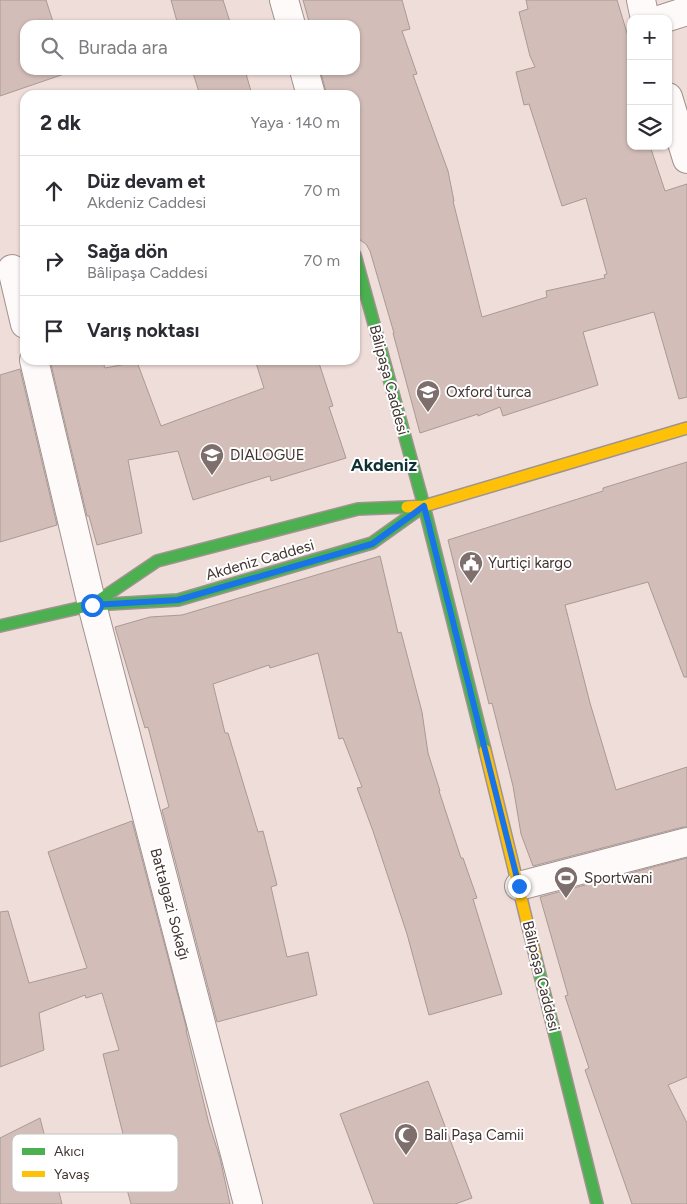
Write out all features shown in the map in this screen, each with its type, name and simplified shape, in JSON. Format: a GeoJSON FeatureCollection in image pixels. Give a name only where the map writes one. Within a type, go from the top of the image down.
{"type":"FeatureCollection","features":[{"type":"Feature","properties":{"kind":"main road","name":"Bâlipaşa Caddesi"},"geometry":{"type":"LineString","coordinates":[[360,273],[424,506],[597,1204]]}},
{"type":"Feature","properties":{"kind":"main road","name":"Akdeniz Caddesi"},"geometry":{"type":"LineString","coordinates":[[92,605],[157,561],[358,509],[424,506],[687,428]]}},
{"type":"Feature","properties":{"kind":"main road","name":"Akdeniz Caddesi"},"geometry":{"type":"LineString","coordinates":[[0,626],[92,605],[178,600],[372,544],[424,506]]}},
{"type":"Feature","properties":{"kind":"street"},"geometry":{"type":"LineString","coordinates":[[284,0],[290,20]]}},
{"type":"Feature","properties":{"kind":"street"},"geometry":{"type":"LineString","coordinates":[[641,0],[644,15]]}},
{"type":"Feature","properties":{"kind":"street"},"geometry":{"type":"LineString","coordinates":[[672,16],[687,12]]}},
{"type":"Feature","properties":{"kind":"street"},"geometry":{"type":"LineString","coordinates":[[305,75],[310,90]]}},
{"type":"Feature","properties":{"kind":"street"},"geometry":{"type":"LineString","coordinates":[[670,105],[687,159]]}},
{"type":"Feature","properties":{"kind":"street"},"geometry":{"type":"LineString","coordinates":[[12,268],[20,302]]}},
{"type":"Feature","properties":{"kind":"street","name":"Battalgazi Sokağı"},"geometry":{"type":"LineString","coordinates":[[35,365],[92,605],[248,1204]]}},
{"type":"Feature","properties":{"kind":"street"},"geometry":{"type":"LineString","coordinates":[[519,886],[687,842]]}},
{"type":"Feature","properties":{"kind":"building"},"geometry":{"type":"Polygon","coordinates":[[[0,0],[46,0],[52,20],[20,20],[20,75],[61,75],[0,96],[0,0]]]}},
{"type":"Feature","properties":{"kind":"building"},"geometry":{"type":"Polygon","coordinates":[[[171,0],[223,0],[229,20],[177,20],[171,0]]]}},
{"type":"Feature","properties":{"kind":"building"},"geometry":{"type":"Polygon","coordinates":[[[303,0],[402,0],[410,29],[402,31],[417,74],[413,75],[448,171],[453,201],[482,317],[547,297],[546,291],[605,278],[604,275],[607,274],[586,198],[562,206],[529,104],[524,105],[516,72],[535,67],[530,56],[519,12],[528,9],[526,0],[617,0],[627,33],[627,150],[651,150],[665,191],[687,184],[687,397],[679,399],[654,312],[583,332],[598,385],[503,416],[500,407],[478,416],[478,414],[420,433],[370,251],[366,244],[360,240],[360,90],[326,90],[321,75],[360,75],[360,20],[309,20],[303,0]]]}},
{"type":"Feature","properties":{"kind":"building"},"geometry":{"type":"Polygon","coordinates":[[[194,75],[246,75],[251,90],[198,90],[194,75]]]}},
{"type":"Feature","properties":{"kind":"building"},"geometry":{"type":"Polygon","coordinates":[[[51,365],[104,365],[105,368],[121,365],[138,365],[161,426],[264,388],[257,365],[320,365],[333,406],[329,407],[346,458],[271,481],[270,476],[193,500],[178,451],[128,460],[142,533],[97,545],[89,516],[87,516],[51,365]]]}},
{"type":"Feature","properties":{"kind":"building"},"geometry":{"type":"Polygon","coordinates":[[[20,369],[57,525],[0,542],[0,375],[20,369]]]}},
{"type":"Feature","properties":{"kind":"building"},"geometry":{"type":"Polygon","coordinates":[[[687,462],[687,677],[684,677],[648,582],[565,605],[590,703],[616,790],[687,767],[687,827],[533,866],[521,834],[513,786],[492,703],[489,704],[448,540],[603,491],[603,488],[687,462]]]}},
{"type":"Feature","properties":{"kind":"building"},"geometry":{"type":"Polygon","coordinates":[[[380,556],[398,633],[401,632],[422,712],[428,753],[461,858],[463,858],[477,898],[473,899],[502,994],[429,1015],[407,934],[357,788],[362,787],[343,738],[339,739],[318,653],[270,668],[269,665],[213,684],[225,733],[228,733],[258,832],[263,831],[277,885],[271,887],[287,957],[308,952],[317,995],[217,1022],[162,810],[169,807],[148,727],[145,728],[115,627],[150,617],[182,615],[380,556]]]}},
{"type":"Feature","properties":{"kind":"building"},"geometry":{"type":"Polygon","coordinates":[[[132,821],[187,1030],[209,1124],[220,1158],[230,1204],[131,1204],[128,1192],[178,1192],[178,1134],[123,1134],[103,1054],[119,1050],[102,993],[86,998],[85,995],[39,1013],[44,1050],[0,1067],[0,912],[8,911],[29,983],[87,968],[48,852],[132,821]]]}},
{"type":"Feature","properties":{"kind":"building"},"geometry":{"type":"Polygon","coordinates":[[[687,858],[687,1077],[668,1085],[687,1123],[687,1204],[632,1204],[585,1070],[589,1068],[565,996],[568,995],[540,897],[687,858]]]}},
{"type":"Feature","properties":{"kind":"building","name":"Bali Paşa Camii"},"geometry":{"type":"Polygon","coordinates":[[[428,1081],[472,1198],[455,1204],[374,1204],[340,1114],[428,1081]]]}},
{"type":"Feature","properties":{"kind":"building"},"geometry":{"type":"Polygon","coordinates":[[[40,1118],[44,1134],[12,1134],[12,1192],[59,1192],[62,1204],[0,1204],[0,1138],[40,1118]]]}},
{"type":"Feature","properties":{"kind":"traffic: fast"},"geometry":{"type":"LineString","coordinates":[[360,273],[424,506],[485,750]]}},
{"type":"Feature","properties":{"kind":"traffic: fast"},"geometry":{"type":"LineString","coordinates":[[0,626],[92,605],[178,600],[372,543],[424,506]]}},
{"type":"Feature","properties":{"kind":"traffic: fast"},"geometry":{"type":"LineString","coordinates":[[92,605],[157,561],[358,509],[407,507]]}},
{"type":"Feature","properties":{"kind":"traffic: fast"},"geometry":{"type":"LineString","coordinates":[[535,955],[597,1204]]}},
{"type":"Feature","properties":{"kind":"traffic: slow"},"geometry":{"type":"LineString","coordinates":[[407,507],[424,506],[687,428]]}},
{"type":"Feature","properties":{"kind":"traffic: slow"},"geometry":{"type":"LineString","coordinates":[[485,750],[535,955]]}},
{"type":"Feature","properties":{"kind":"place","name":"Oxford turca"},"geometry":{"type":"Point","coordinates":[428,413]}},
{"type":"Feature","properties":{"kind":"place","name":"DIALOGUE"},"geometry":{"type":"Point","coordinates":[212,476]}},
{"type":"Feature","properties":{"kind":"place","name":"Yurtiçi kargo"},"geometry":{"type":"Point","coordinates":[471,584]}},
{"type":"Feature","properties":{"kind":"place","name":"Sportwani"},"geometry":{"type":"Point","coordinates":[566,899]}},
{"type":"Feature","properties":{"kind":"place","name":"Bali Paşa Camii"},"geometry":{"type":"Point","coordinates":[406,1156]}},
{"type":"Feature","properties":{"kind":"district","name":"Akdeniz"},"geometry":{"type":"Point","coordinates":[384,465]}},
{"type":"Feature","properties":{"kind":"route"},"geometry":{"type":"LineString","coordinates":[[92,605],[178,600],[372,544],[424,506],[519,886]]}}]}
